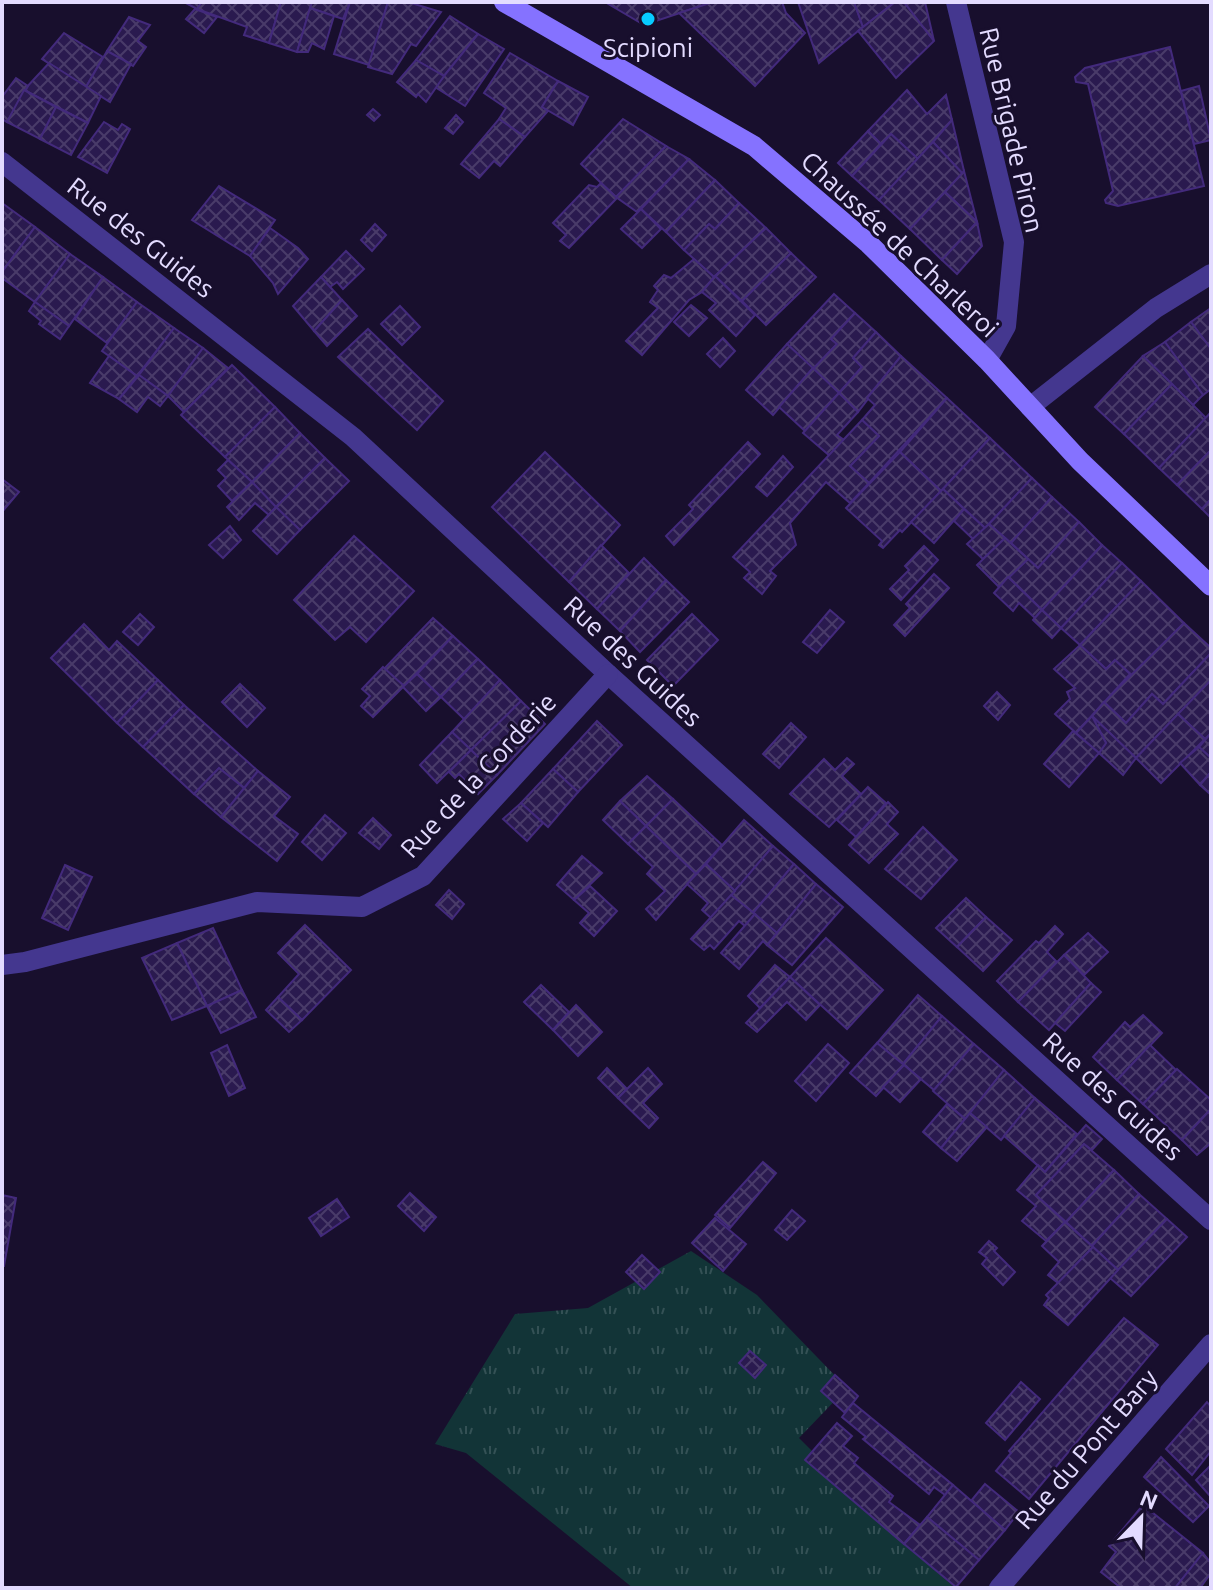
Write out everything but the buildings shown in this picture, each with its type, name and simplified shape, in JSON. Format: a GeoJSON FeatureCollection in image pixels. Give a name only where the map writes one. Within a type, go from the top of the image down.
{"type":"FeatureCollection","features":[{"type":"Feature","properties":{"kind":"main road","name":"Chaussée de Charleroi"},"geometry":{"type":"LineString","coordinates":[[504,2],[754,146],[869,244],[987,360],[1080,461],[1211,586]]}},
{"type":"Feature","properties":{"kind":"street","name":"Rue Brigade Piron"},"geometry":{"type":"LineString","coordinates":[[956,2],[1014,242],[1006,326],[987,360]]}},
{"type":"Feature","properties":{"kind":"street","name":"Rue des Guides"},"geometry":{"type":"LineString","coordinates":[[2,162],[353,437],[608,674],[1211,1220]]}},
{"type":"Feature","properties":{"kind":"street"},"geometry":{"type":"LineString","coordinates":[[1030,407],[1156,308],[1211,274]]}},
{"type":"Feature","properties":{"kind":"street","name":"Rue de la Corderie"},"geometry":{"type":"LineString","coordinates":[[2,965],[25,962],[257,902],[362,907],[423,876],[608,674]]}},
{"type":"Feature","properties":{"kind":"street","name":"Rue du Pont Bary"},"geometry":{"type":"LineString","coordinates":[[999,1588],[1211,1344]]}},
{"type":"Feature","properties":{"kind":"green space"},"geometry":{"type":"Polygon","coordinates":[[[691,1251],[757,1295],[847,1388],[799,1438],[905,1544],[955,1588],[633,1588],[466,1453],[435,1444],[515,1314],[588,1308],[691,1251]]]}},
{"type":"Feature","properties":{"kind":"place","name":"Scipioni"},"geometry":{"type":"Point","coordinates":[648,19]}}]}
